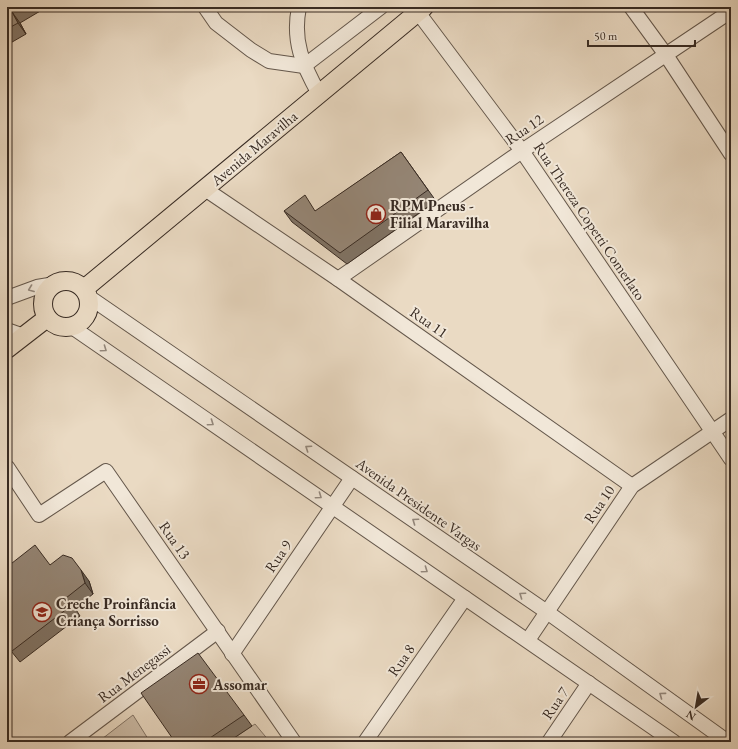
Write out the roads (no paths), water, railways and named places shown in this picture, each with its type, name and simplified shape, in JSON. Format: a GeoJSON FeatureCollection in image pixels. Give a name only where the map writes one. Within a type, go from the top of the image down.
{"type":"FeatureCollection","features":[{"type":"Feature","properties":{"kind":"main road","name":"Avenida Maravilha"},"geometry":{"type":"LineString","coordinates":[[86,293],[205,189],[419,9]]}},
{"type":"Feature","properties":{"kind":"main road"},"geometry":{"type":"LineString","coordinates":[[68,281],[74,282],[86,293],[88,312],[85,319],[72,327],[63,327],[54,324],[47,318],[43,306],[43,299],[46,293],[55,284],[68,281]]}},
{"type":"Feature","properties":{"kind":"main road"},"geometry":{"type":"LineString","coordinates":[[7,349],[47,318]]}},
{"type":"Feature","properties":{"kind":"street"},"geometry":{"type":"LineString","coordinates":[[205,7],[216,23],[251,50],[269,61],[304,66],[381,7]]}},
{"type":"Feature","properties":{"kind":"street"},"geometry":{"type":"LineString","coordinates":[[299,7],[297,31],[298,47],[304,66],[319,94]]}},
{"type":"Feature","properties":{"kind":"street"},"geometry":{"type":"LineString","coordinates":[[631,7],[666,55],[731,154]]}},
{"type":"Feature","properties":{"kind":"street","name":"Rua Thereza Copetti Comerlato"},"geometry":{"type":"LineString","coordinates":[[419,9],[522,151],[731,459]]}},
{"type":"Feature","properties":{"kind":"street","name":"Rua 12"},"geometry":{"type":"LineString","coordinates":[[338,279],[522,151],[731,11]]}},
{"type":"Feature","properties":{"kind":"street","name":"Rua 11"},"geometry":{"type":"LineString","coordinates":[[205,189],[338,279],[632,486]]}},
{"type":"Feature","properties":{"kind":"street"},"geometry":{"type":"LineString","coordinates":[[7,298],[37,287],[55,284]]}},
{"type":"Feature","properties":{"kind":"street","name":"Avenida Presidente Vargas"},"geometry":{"type":"LineString","coordinates":[[86,293],[547,612],[728,742]]}},
{"type":"Feature","properties":{"kind":"street"},"geometry":{"type":"LineString","coordinates":[[72,327],[674,742]]}},
{"type":"Feature","properties":{"kind":"street"},"geometry":{"type":"LineString","coordinates":[[7,330],[24,336]]}},
{"type":"Feature","properties":{"kind":"street","name":"Rua 10"},"geometry":{"type":"LineString","coordinates":[[528,640],[632,486],[731,419]]}},
{"type":"Feature","properties":{"kind":"street","name":"Rua 13"},"geometry":{"type":"LineString","coordinates":[[7,467],[39,515],[106,471],[294,742]]}},
{"type":"Feature","properties":{"kind":"street","name":"Rua 9"},"geometry":{"type":"LineString","coordinates":[[232,654],[352,478]]}},
{"type":"Feature","properties":{"kind":"street","name":"Rua 8"},"geometry":{"type":"LineString","coordinates":[[365,742],[464,598]]}},
{"type":"Feature","properties":{"kind":"street","name":"Rua Menegassi"},"geometry":{"type":"LineString","coordinates":[[70,742],[218,631]]}},
{"type":"Feature","properties":{"kind":"street","name":"Rua 7"},"geometry":{"type":"LineString","coordinates":[[549,742],[589,683]]}},
{"type":"Feature","properties":{"kind":"place","name":"RPM Pneus - Filial Maravilha"},"geometry":{"type":"Point","coordinates":[376,214]}},
{"type":"Feature","properties":{"kind":"place","name":"Creche Proinfância Criança Sorrisso"},"geometry":{"type":"Point","coordinates":[42,612]}},
{"type":"Feature","properties":{"kind":"place","name":"Assomar"},"geometry":{"type":"Point","coordinates":[199,684]}}]}
